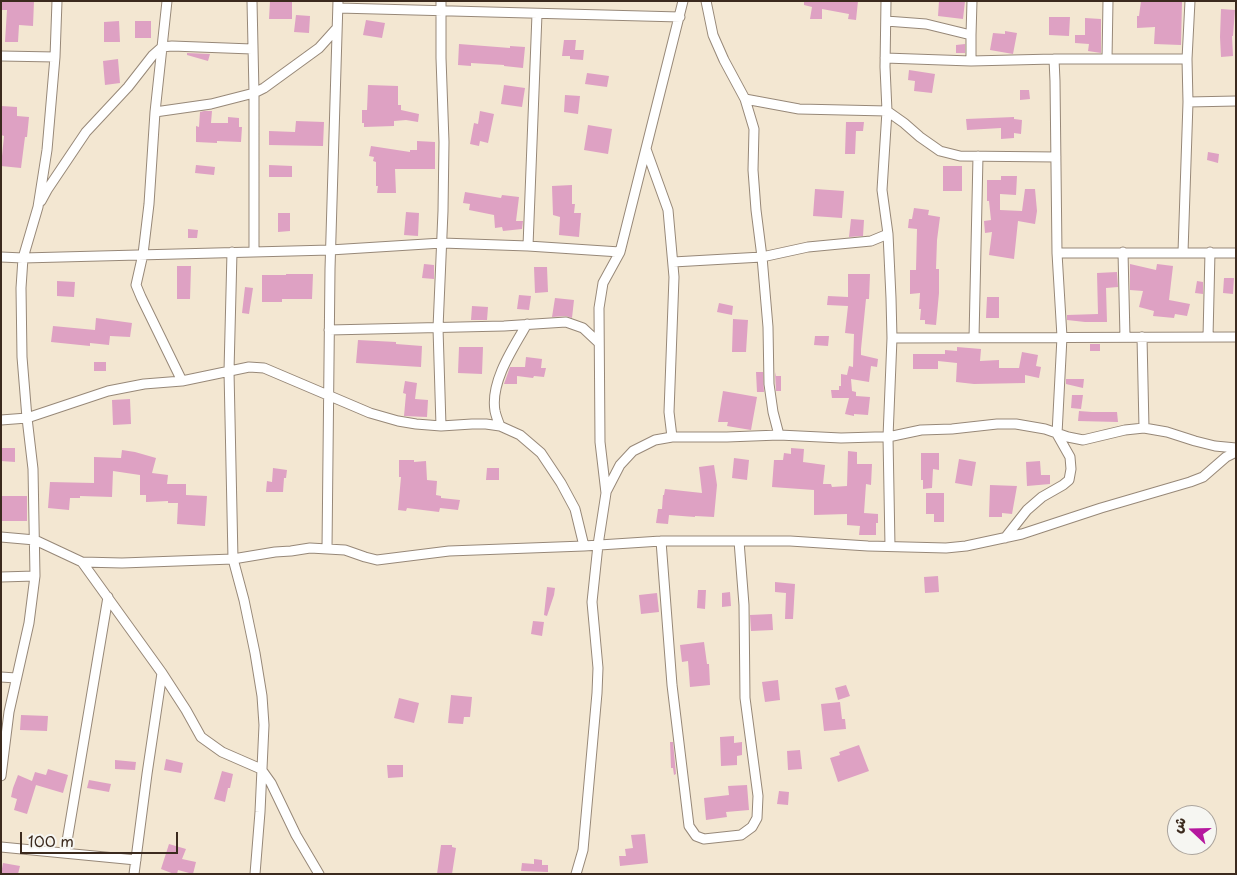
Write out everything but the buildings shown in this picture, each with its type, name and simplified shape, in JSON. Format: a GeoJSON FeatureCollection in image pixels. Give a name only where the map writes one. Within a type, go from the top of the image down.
{"type":"FeatureCollection","features":[{"type":"Feature","properties":{"kind":"street"},"geometry":{"type":"LineString","coordinates":[[1,776],[9,712],[29,623],[35,576],[33,468],[22,357],[20,288],[23,258],[38,207],[47,150],[55,57],[57,1]]}},
{"type":"Feature","properties":{"kind":"street"},"geometry":{"type":"LineString","coordinates":[[167,1],[155,112],[149,204],[143,254],[136,285],[182,381]]}},
{"type":"Feature","properties":{"kind":"street"},"geometry":{"type":"LineString","coordinates":[[252,1],[254,252]]}},
{"type":"Feature","properties":{"kind":"street"},"geometry":{"type":"LineString","coordinates":[[440,426],[438,328],[444,142],[441,1]]}},
{"type":"Feature","properties":{"kind":"street"},"geometry":{"type":"LineString","coordinates":[[576,874],[583,850],[597,693],[598,668],[592,602],[606,492],[600,442],[599,308],[603,283],[620,252],[683,1]]}},
{"type":"Feature","properties":{"kind":"street"},"geometry":{"type":"LineString","coordinates":[[706,1],[713,35],[745,99],[754,129],[753,170],[768,327],[769,384],[779,435]]}},
{"type":"Feature","properties":{"kind":"street"},"geometry":{"type":"LineString","coordinates":[[886,1],[885,58],[887,111],[882,190],[888,234],[892,298],[888,437],[890,546]]}},
{"type":"Feature","properties":{"kind":"street"},"geometry":{"type":"LineString","coordinates":[[971,61],[972,1]]}},
{"type":"Feature","properties":{"kind":"street"},"geometry":{"type":"LineString","coordinates":[[1107,59],[1108,1]]}},
{"type":"Feature","properties":{"kind":"street"},"geometry":{"type":"LineString","coordinates":[[1183,252],[1190,1]]}},
{"type":"Feature","properties":{"kind":"street"},"geometry":{"type":"LineString","coordinates":[[327,548],[330,250],[338,5],[441,12],[680,17]]}},
{"type":"Feature","properties":{"kind":"street"},"geometry":{"type":"LineString","coordinates":[[528,246],[537,14]]}},
{"type":"Feature","properties":{"kind":"street"},"geometry":{"type":"LineString","coordinates":[[886,21],[926,24],[971,35]]}},
{"type":"Feature","properties":{"kind":"street"},"geometry":{"type":"LineString","coordinates":[[155,112],[211,104],[254,93],[264,88],[319,48],[337,28]]}},
{"type":"Feature","properties":{"kind":"street"},"geometry":{"type":"LineString","coordinates":[[38,207],[47,190],[86,132],[162,47],[252,49]]}},
{"type":"Feature","properties":{"kind":"street"},"geometry":{"type":"LineString","coordinates":[[1,56],[55,57]]}},
{"type":"Feature","properties":{"kind":"street"},"geometry":{"type":"LineString","coordinates":[[885,58],[971,61],[1054,59],[1187,60]]}},
{"type":"Feature","properties":{"kind":"street"},"geometry":{"type":"LineString","coordinates":[[1005,538],[1027,510],[1042,497],[1069,480],[1071,468],[1070,457],[1057,434],[1062,337],[1057,253],[1054,59]]}},
{"type":"Feature","properties":{"kind":"street"},"geometry":{"type":"LineString","coordinates":[[745,99],[799,109],[887,111],[940,151],[960,156],[1056,157]]}},
{"type":"Feature","properties":{"kind":"street"},"geometry":{"type":"LineString","coordinates":[[1188,102],[1236,101]]}},
{"type":"Feature","properties":{"kind":"street"},"geometry":{"type":"LineString","coordinates":[[646,148],[668,210],[673,262],[669,412],[672,437]]}},
{"type":"Feature","properties":{"kind":"street"},"geometry":{"type":"LineString","coordinates":[[974,338],[978,156]]}},
{"type":"Feature","properties":{"kind":"street"},"geometry":{"type":"LineString","coordinates":[[673,262],[762,257],[808,247],[871,241],[888,234]]}},
{"type":"Feature","properties":{"kind":"street"},"geometry":{"type":"LineString","coordinates":[[1,257],[330,250],[442,243],[620,252]]}},
{"type":"Feature","properties":{"kind":"street"},"geometry":{"type":"LineString","coordinates":[[232,252],[229,371],[233,559],[256,653],[264,726],[255,874]]}},
{"type":"Feature","properties":{"kind":"street"},"geometry":{"type":"LineString","coordinates":[[1123,252],[1125,337]]}},
{"type":"Feature","properties":{"kind":"street"},"geometry":{"type":"LineString","coordinates":[[1208,337],[1210,252]]}},
{"type":"Feature","properties":{"kind":"street"},"geometry":{"type":"LineString","coordinates":[[1057,253],[1236,252]]}},
{"type":"Feature","properties":{"kind":"street"},"geometry":{"type":"LineString","coordinates":[[329,330],[438,328],[566,322],[584,328],[598,343]]}},
{"type":"Feature","properties":{"kind":"street"},"geometry":{"type":"LineString","coordinates":[[500,426],[495,410],[497,384],[506,362],[527,324]]}},
{"type":"Feature","properties":{"kind":"street"},"geometry":{"type":"LineString","coordinates":[[1142,337],[1144,428]]}},
{"type":"Feature","properties":{"kind":"street"},"geometry":{"type":"LineString","coordinates":[[892,338],[1236,337]]}},
{"type":"Feature","properties":{"kind":"street"},"geometry":{"type":"LineString","coordinates":[[1,420],[27,418],[108,391],[144,384],[182,381],[249,367],[264,368],[370,412],[398,420],[440,426],[486,424],[500,426],[520,435],[541,453],[562,483],[575,509],[584,546]]}},
{"type":"Feature","properties":{"kind":"street"},"geometry":{"type":"LineString","coordinates":[[606,492],[620,465],[633,451],[655,440],[672,437],[779,435],[841,438],[888,437],[921,430],[1016,424],[1045,429],[1083,440],[1125,430],[1144,428],[1236,450]]}},
{"type":"Feature","properties":{"kind":"street"},"geometry":{"type":"LineString","coordinates":[[1,537],[34,540],[82,562],[122,563],[233,559],[310,548],[345,550],[377,560],[449,551],[661,541],[790,541],[946,548],[966,546],[1022,534],[1190,482],[1203,476],[1236,450]]}},
{"type":"Feature","properties":{"kind":"street"},"geometry":{"type":"LineString","coordinates":[[661,541],[672,685],[689,826],[696,836],[704,839],[741,834],[752,827],[757,818],[758,796],[745,698],[744,604],[739,541]]}},
{"type":"Feature","properties":{"kind":"street"},"geometry":{"type":"LineString","coordinates":[[82,562],[162,673],[201,737],[222,752],[261,769],[271,782],[296,835],[319,874]]}},
{"type":"Feature","properties":{"kind":"street"},"geometry":{"type":"LineString","coordinates":[[1,576],[35,576]]}},
{"type":"Feature","properties":{"kind":"street"},"geometry":{"type":"LineString","coordinates":[[65,853],[108,597]]}},
{"type":"Feature","properties":{"kind":"street"},"geometry":{"type":"LineString","coordinates":[[134,874],[146,774],[162,673]]}},
{"type":"Feature","properties":{"kind":"street"},"geometry":{"type":"LineString","coordinates":[[1,677],[16,678]]}},
{"type":"Feature","properties":{"kind":"street"},"geometry":{"type":"LineString","coordinates":[[1,847],[136,860]]}}]}
